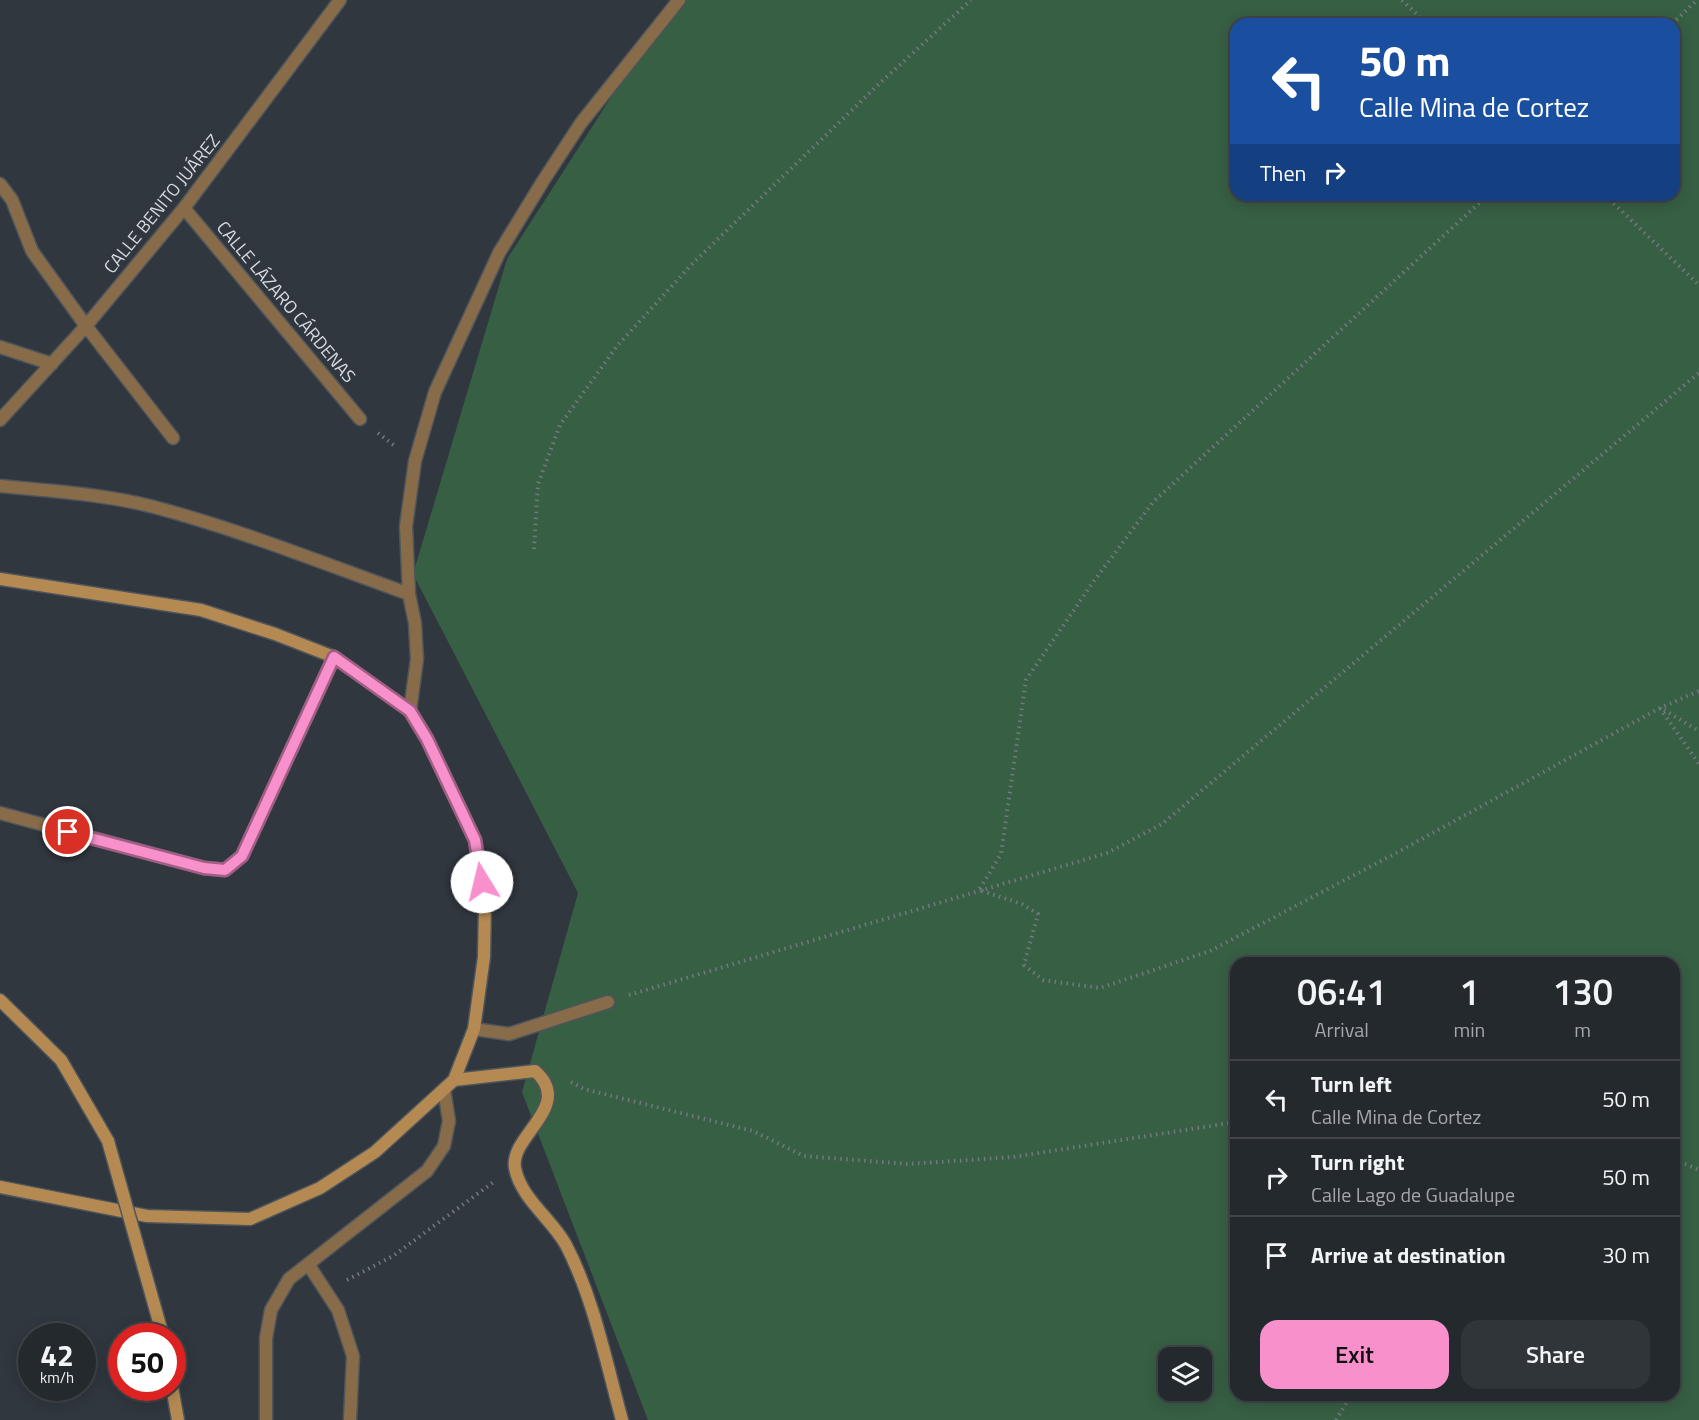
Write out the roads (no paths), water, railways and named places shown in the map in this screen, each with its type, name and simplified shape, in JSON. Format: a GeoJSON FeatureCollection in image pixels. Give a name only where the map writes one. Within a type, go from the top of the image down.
{"type":"FeatureCollection","features":[{"type":"Feature","properties":{"kind":"main road"},"geometry":{"type":"LineString","coordinates":[[0,579],[201,610],[275,634],[334,657],[410,711],[427,739],[475,840],[485,903],[484,957],[474,1029],[449,1084],[375,1152],[320,1188],[250,1219],[147,1216],[0,1187]]}},
{"type":"Feature","properties":{"kind":"main road"},"geometry":{"type":"LineString","coordinates":[[0,1000],[61,1060],[108,1141],[159,1323]]}},
{"type":"Feature","properties":{"kind":"main road"},"geometry":{"type":"LineString","coordinates":[[449,1084],[535,1071],[544,1079],[549,1094],[543,1114],[521,1147],[515,1167],[523,1187],[565,1244],[598,1329],[622,1420]]}},
{"type":"Feature","properties":{"kind":"main road"},"geometry":{"type":"LineString","coordinates":[[175,1401],[178,1420]]}},
{"type":"Feature","properties":{"kind":"street","name":"CALLE BENITO JUÁREZ"},"geometry":{"type":"LineString","coordinates":[[0,420],[86,326],[184,208],[340,0]]}},
{"type":"Feature","properties":{"kind":"street"},"geometry":{"type":"LineString","coordinates":[[410,711],[417,659],[415,623],[409,594],[406,526],[415,461],[435,392],[499,253],[581,123],[679,0]]}},
{"type":"Feature","properties":{"kind":"street"},"geometry":{"type":"LineString","coordinates":[[0,184],[12,200],[32,250],[86,326],[173,438]]}},
{"type":"Feature","properties":{"kind":"street","name":"CALLE LÁZARO CÁRDENAS"},"geometry":{"type":"LineString","coordinates":[[184,208],[360,419]]}},
{"type":"Feature","properties":{"kind":"street"},"geometry":{"type":"LineString","coordinates":[[0,347],[52,364]]}},
{"type":"Feature","properties":{"kind":"street"},"geometry":{"type":"LineString","coordinates":[[0,486],[63,492],[152,507],[242,533],[409,594]]}},
{"type":"Feature","properties":{"kind":"street"},"geometry":{"type":"LineString","coordinates":[[0,813],[204,868],[225,870],[242,856],[334,657]]}},
{"type":"Feature","properties":{"kind":"street"},"geometry":{"type":"LineString","coordinates":[[474,1029],[508,1034],[608,1002]]}},
{"type":"Feature","properties":{"kind":"street"},"geometry":{"type":"LineString","coordinates":[[266,1420],[266,1338],[271,1310],[289,1279],[427,1171],[444,1146],[449,1121],[449,1084]]}},
{"type":"Feature","properties":{"kind":"street"},"geometry":{"type":"LineString","coordinates":[[308,1264],[338,1311],[353,1356],[350,1420]]}}]}
